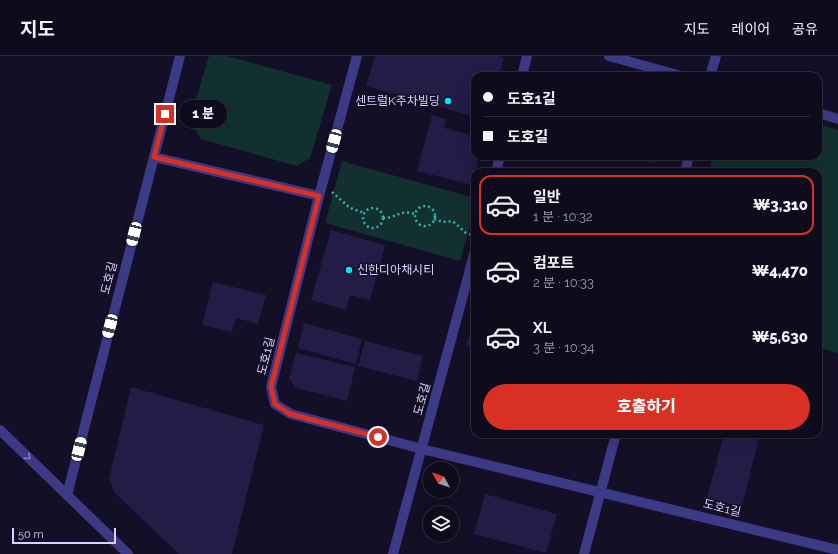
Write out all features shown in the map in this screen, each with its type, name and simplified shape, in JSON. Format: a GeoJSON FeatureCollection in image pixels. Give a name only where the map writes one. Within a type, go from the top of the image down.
{"type":"FeatureCollection","features":[{"type":"Feature","properties":{"kind":"street","name":"도호길"},"geometry":{"type":"LineString","coordinates":[[67,495],[180,56]]}},
{"type":"Feature","properties":{"kind":"street","name":"도호1길"},"geometry":{"type":"LineString","coordinates":[[357,56],[319,196],[271,387],[275,404],[290,414],[422,449],[838,550]]}},
{"type":"Feature","properties":{"kind":"street"},"geometry":{"type":"LineString","coordinates":[[523,72],[527,56]]}},
{"type":"Feature","properties":{"kind":"street"},"geometry":{"type":"LineString","coordinates":[[609,56],[667,72]]}},
{"type":"Feature","properties":{"kind":"street"},"geometry":{"type":"LineString","coordinates":[[711,72],[716,56]]}},
{"type":"Feature","properties":{"kind":"street"},"geometry":{"type":"LineString","coordinates":[[822,115],[838,119]]}},
{"type":"Feature","properties":{"kind":"street"},"geometry":{"type":"LineString","coordinates":[[154,157],[319,196]]}},
{"type":"Feature","properties":{"kind":"street","name":"도호길"},"geometry":{"type":"LineString","coordinates":[[393,554],[471,266]]}},
{"type":"Feature","properties":{"kind":"street"},"geometry":{"type":"LineString","coordinates":[[0,430],[128,554]]}},
{"type":"Feature","properties":{"kind":"street"},"geometry":{"type":"LineString","coordinates":[[584,554],[615,438]]}},
{"type":"Feature","properties":{"kind":"path"},"geometry":{"type":"LineString","coordinates":[[323,184],[350,208],[365,213]]}},
{"type":"Feature","properties":{"kind":"path"},"geometry":{"type":"LineString","coordinates":[[424,206],[432,210],[434,219],[427,226],[421,225],[416,221],[415,214],[418,209],[424,206]]}},
{"type":"Feature","properties":{"kind":"path"},"geometry":{"type":"LineString","coordinates":[[376,208],[381,212],[383,218],[383,221],[379,226],[373,228],[369,227],[364,222],[365,213],[370,209],[376,208]]}},
{"type":"Feature","properties":{"kind":"path"},"geometry":{"type":"LineString","coordinates":[[383,218],[390,218],[404,212],[415,214]]}},
{"type":"Feature","properties":{"kind":"path"},"geometry":{"type":"LineString","coordinates":[[434,219],[447,223],[451,221],[466,233],[471,235]]}},
{"type":"Feature","properties":{"kind":"green space"},"geometry":{"type":"Polygon","coordinates":[[[209,56],[227,56],[332,85],[310,158],[297,166],[201,139],[189,121],[209,56]]]}},
{"type":"Feature","properties":{"kind":"green space"},"geometry":{"type":"Polygon","coordinates":[[[822,125],[838,130],[838,353],[822,349],[822,168],[710,168],[712,160],[822,160],[822,125]]]}},
{"type":"Feature","properties":{"kind":"green space"},"geometry":{"type":"Polygon","coordinates":[[[342,161],[471,197],[471,224],[460,261],[325,223],[342,161]]]}},
{"type":"Feature","properties":{"kind":"building","name":"센트럴K주차빌딩"},"geometry":{"type":"Polygon","coordinates":[[[375,56],[498,56],[504,58],[499,72],[471,72],[471,116],[366,86],[375,56]]]}},
{"type":"Feature","properties":{"kind":"building"},"geometry":{"type":"Polygon","coordinates":[[[432,115],[446,119],[444,128],[471,135],[471,160],[478,160],[476,168],[471,168],[471,185],[417,171],[432,115]]]}},
{"type":"Feature","properties":{"kind":"building"},"geometry":{"type":"Polygon","coordinates":[[[642,160],[656,160],[655,164],[642,160]]]}},
{"type":"Feature","properties":{"kind":"building","name":"신한디아채시티"},"geometry":{"type":"Polygon","coordinates":[[[331,230],[385,245],[370,300],[350,295],[346,310],[311,300],[331,230]]]}},
{"type":"Feature","properties":{"kind":"building"},"geometry":{"type":"Polygon","coordinates":[[[213,282],[266,295],[258,324],[236,318],[232,332],[202,325],[213,282]]]}},
{"type":"Feature","properties":{"kind":"building"},"geometry":{"type":"Polygon","coordinates":[[[304,323],[362,339],[356,364],[298,348],[304,323]]]}},
{"type":"Feature","properties":{"kind":"building"},"geometry":{"type":"Polygon","coordinates":[[[471,329],[471,347],[466,346],[471,329]]]}},
{"type":"Feature","properties":{"kind":"building"},"geometry":{"type":"Polygon","coordinates":[[[365,341],[423,356],[417,381],[358,366],[365,341]]]}},
{"type":"Feature","properties":{"kind":"building"},"geometry":{"type":"Polygon","coordinates":[[[296,353],[355,367],[347,401],[296,388],[289,379],[296,353]]]}},
{"type":"Feature","properties":{"kind":"building"},"geometry":{"type":"Polygon","coordinates":[[[131,387],[264,425],[232,554],[179,554],[115,493],[109,479],[131,387]]]}},
{"type":"Feature","properties":{"kind":"building"},"geometry":{"type":"Polygon","coordinates":[[[723,438],[759,438],[742,507],[707,498],[723,438]]]}},
{"type":"Feature","properties":{"kind":"building"},"geometry":{"type":"Polygon","coordinates":[[[485,494],[557,514],[546,553],[474,534],[485,494]]]}},
{"type":"Feature","properties":{"kind":"place","name":"센트럴K주차빌딩"},"geometry":{"type":"Point","coordinates":[448,101]}},
{"type":"Feature","properties":{"kind":"place","name":"신한디아채시티"},"geometry":{"type":"Point","coordinates":[349,270]}},
{"type":"Feature","properties":{"kind":"route"},"geometry":{"type":"LineString","coordinates":[[165,114],[154,157],[319,196],[271,387],[275,404],[290,414],[378,437]]}}]}
